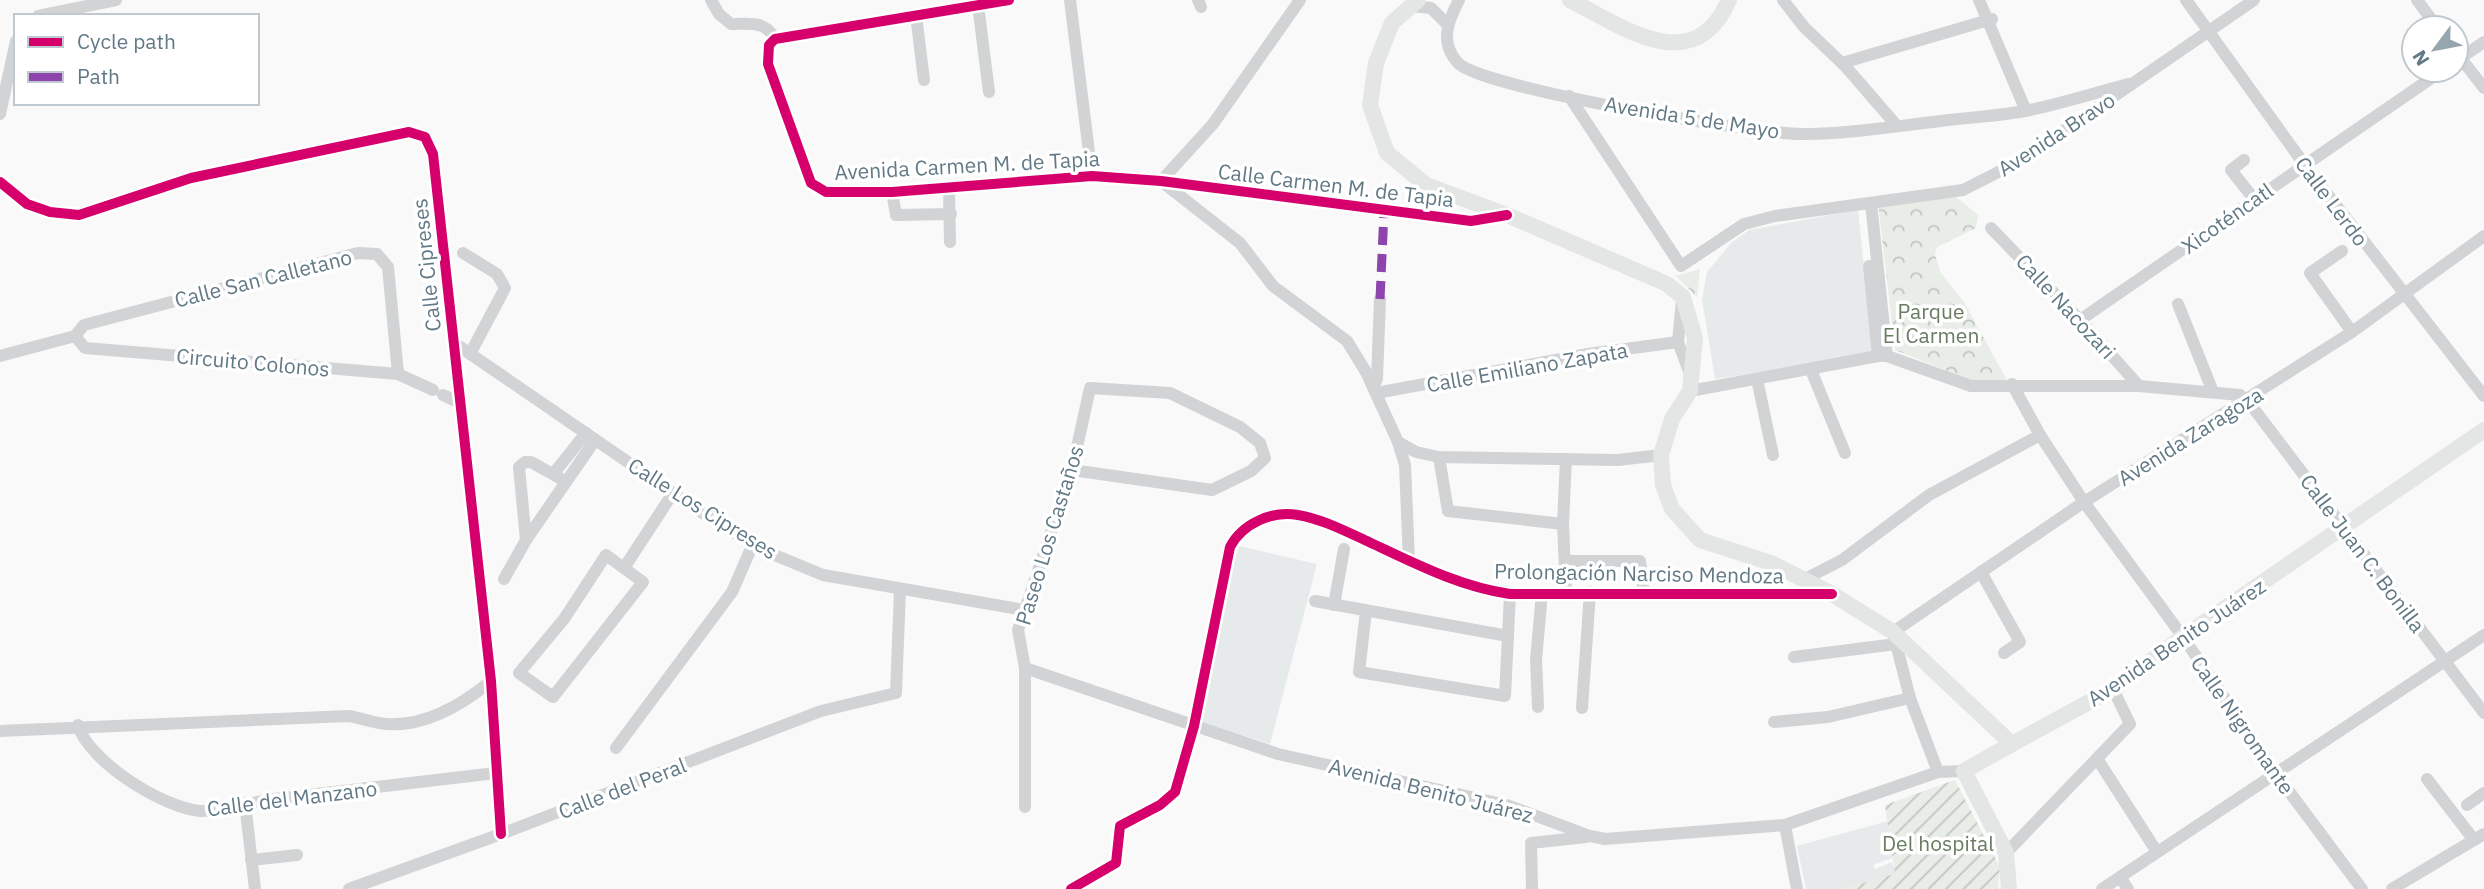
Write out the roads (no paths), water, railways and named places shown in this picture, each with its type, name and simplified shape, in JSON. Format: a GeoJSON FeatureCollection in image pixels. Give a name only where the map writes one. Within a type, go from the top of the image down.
{"type":"FeatureCollection","features":[{"type":"Feature","properties":{"kind":"main road"},"geometry":{"type":"LineString","coordinates":[[1570,0],[1648,40],[1678,44],[1705,33],[1721,18],[1729,0]]}},
{"type":"Feature","properties":{"kind":"main road"},"geometry":{"type":"LineString","coordinates":[[1413,3],[1392,23],[1376,64],[1370,105],[1387,153],[1426,185],[1507,215],[1667,284],[1683,297],[1695,338],[1691,384],[1672,419],[1661,455],[1663,485],[1672,509],[1700,540],[1771,563],[1805,579],[1898,639],[2012,744]]}},
{"type":"Feature","properties":{"kind":"main road","name":"Avenida Benito Juárez"},"geometry":{"type":"LineString","coordinates":[[1964,771],[2113,689],[2183,637],[2484,430]]}},
{"type":"Feature","properties":{"kind":"main road"},"geometry":{"type":"LineString","coordinates":[[1964,771],[2007,859],[2009,889]]}},
{"type":"Feature","properties":{"kind":"street"},"geometry":{"type":"LineString","coordinates":[[42,14],[61,4],[116,0]]}},
{"type":"Feature","properties":{"kind":"street"},"geometry":{"type":"LineString","coordinates":[[711,0],[719,14],[731,24],[760,24],[770,29],[772,42],[1009,0]]}},
{"type":"Feature","properties":{"kind":"street"},"geometry":{"type":"LineString","coordinates":[[1070,0],[1092,176]]}},
{"type":"Feature","properties":{"kind":"street"},"geometry":{"type":"LineString","coordinates":[[1300,0],[1213,124],[1161,181],[1240,243],[1273,286],[1347,341],[1375,390],[1405,465],[1409,561]]}},
{"type":"Feature","properties":{"kind":"street"},"geometry":{"type":"LineString","coordinates":[[1413,3],[1431,8],[1447,24],[1458,0]]}},
{"type":"Feature","properties":{"kind":"street"},"geometry":{"type":"LineString","coordinates":[[1783,0],[1804,27],[1844,65],[1897,126]]}},
{"type":"Feature","properties":{"kind":"street"},"geometry":{"type":"LineString","coordinates":[[1981,0],[2027,110]]}},
{"type":"Feature","properties":{"kind":"street","name":"Calle Lerdo"},"geometry":{"type":"LineString","coordinates":[[2186,0],[2304,164],[2484,396]]}},
{"type":"Feature","properties":{"kind":"street","name":"Avenida Bravo"},"geometry":{"type":"LineString","coordinates":[[1569,96],[1681,266],[1744,224],[1867,202],[1962,190],[2020,161],[2254,0]]}},
{"type":"Feature","properties":{"kind":"street"},"geometry":{"type":"LineString","coordinates":[[978,5],[989,92]]}},
{"type":"Feature","properties":{"kind":"street"},"geometry":{"type":"LineString","coordinates":[[916,15],[925,80]]}},
{"type":"Feature","properties":{"kind":"street"},"geometry":{"type":"LineString","coordinates":[[1844,65],[1991,23]]}},
{"type":"Feature","properties":{"kind":"street","name":"Avenida 5 de Mayo"},"geometry":{"type":"LineString","coordinates":[[1447,24],[1446,38],[1451,51],[1464,68],[1569,96],[1742,130],[1804,134],[1897,126],[2027,110],[2136,82]]}},
{"type":"Feature","properties":{"kind":"street","name":"Avenida Carmen M. de Tapia"},"geometry":{"type":"LineString","coordinates":[[772,42],[768,64],[811,183],[817,189],[826,192],[891,192],[1092,176],[1161,181]]}},
{"type":"Feature","properties":{"kind":"street"},"geometry":{"type":"LineString","coordinates":[[0,114],[14,46]]}},
{"type":"Feature","properties":{"kind":"street"},"geometry":{"type":"LineString","coordinates":[[2470,72],[2484,88]]}},
{"type":"Feature","properties":{"kind":"street","name":"Xicoténcatl"},"geometry":{"type":"LineString","coordinates":[[2080,320],[2422,84]]}},
{"type":"Feature","properties":{"kind":"street","name":"Calle Cipreses"},"geometry":{"type":"LineString","coordinates":[[0,182],[27,204],[50,212],[79,215],[191,178],[409,132],[425,137],[433,154],[491,681],[502,834]]}},
{"type":"Feature","properties":{"kind":"street"},"geometry":{"type":"LineString","coordinates":[[2244,160],[2231,170],[2254,199]]}},
{"type":"Feature","properties":{"kind":"street","name":"Calle Carmen M. de Tapia"},"geometry":{"type":"LineString","coordinates":[[1161,181],[1471,221],[1507,215]]}},
{"type":"Feature","properties":{"kind":"street"},"geometry":{"type":"LineString","coordinates":[[949,187],[950,242]]}},
{"type":"Feature","properties":{"kind":"street"},"geometry":{"type":"LineString","coordinates":[[891,192],[896,215],[951,214]]}},
{"type":"Feature","properties":{"kind":"street"},"geometry":{"type":"LineString","coordinates":[[1867,202],[1883,356]]}},
{"type":"Feature","properties":{"kind":"street","name":"Calle Nacozari"},"geometry":{"type":"LineString","coordinates":[[1991,228],[2139,386]]}},
{"type":"Feature","properties":{"kind":"street","name":"Avenida Zaragoza"},"geometry":{"type":"LineString","coordinates":[[1898,639],[1981,572],[2244,398],[2351,332],[2484,236]]}},
{"type":"Feature","properties":{"kind":"street"},"geometry":{"type":"LineString","coordinates":[[2342,251],[2310,273],[2351,332]]}},
{"type":"Feature","properties":{"kind":"street","name":"Calle San Calletano"},"geometry":{"type":"LineString","coordinates":[[0,356],[75,336],[84,325],[358,253],[377,254],[388,267],[398,374]]}},
{"type":"Feature","properties":{"kind":"street"},"geometry":{"type":"LineString","coordinates":[[463,253],[497,274],[505,288],[470,354]]}},
{"type":"Feature","properties":{"kind":"street"},"geometry":{"type":"LineString","coordinates":[[1683,297],[1678,342],[1691,384],[1757,379],[1883,356],[1971,386],[2139,386],[2244,398]]}},
{"type":"Feature","properties":{"kind":"street"},"geometry":{"type":"LineString","coordinates":[[1375,390],[1380,299]]}},
{"type":"Feature","properties":{"kind":"street"},"geometry":{"type":"LineString","coordinates":[[2178,304],[2213,393]]}},
{"type":"Feature","properties":{"kind":"street","name":"Circuito Colonos"},"geometry":{"type":"LineString","coordinates":[[75,336],[85,348],[398,374],[460,403]]}},
{"type":"Feature","properties":{"kind":"street","name":"Calle Los Cipreses"},"geometry":{"type":"LineString","coordinates":[[453,342],[673,494],[753,544],[823,575],[1024,610]]}},
{"type":"Feature","properties":{"kind":"street","name":"Calle Emiliano Zapata"},"geometry":{"type":"LineString","coordinates":[[1375,390],[1588,354],[1678,342]]}},
{"type":"Feature","properties":{"kind":"street"},"geometry":{"type":"LineString","coordinates":[[1811,370],[1845,453]]}},
{"type":"Feature","properties":{"kind":"street"},"geometry":{"type":"LineString","coordinates":[[1757,379],[1773,455]]}},
{"type":"Feature","properties":{"kind":"street","name":"Calle Nigromante"},"geometry":{"type":"LineString","coordinates":[[2012,384],[2040,435],[2084,502],[2183,637],[2276,774],[2361,889]]}},
{"type":"Feature","properties":{"kind":"street","name":"Paseo Los Castaños"},"geometry":{"type":"LineString","coordinates":[[1025,807],[1025,668],[1018,630],[1072,470],[1090,388],[1170,393],[1240,427],[1260,443],[1265,458],[1251,471],[1212,489],[1072,470]]}},
{"type":"Feature","properties":{"kind":"street","name":"Calle Juan C. Bonilla"},"geometry":{"type":"LineString","coordinates":[[2244,398],[2484,713]]}},
{"type":"Feature","properties":{"kind":"street"},"geometry":{"type":"LineString","coordinates":[[1805,579],[1842,560],[1886,524],[1939,489],[2040,435]]}},
{"type":"Feature","properties":{"kind":"street"},"geometry":{"type":"LineString","coordinates":[[504,579],[560,477],[591,437]]}},
{"type":"Feature","properties":{"kind":"street"},"geometry":{"type":"LineString","coordinates":[[1398,442],[1416,452],[1439,457],[1618,460],[1661,455]]}},
{"type":"Feature","properties":{"kind":"street"},"geometry":{"type":"LineString","coordinates":[[1439,457],[1448,511],[1563,524]]}},
{"type":"Feature","properties":{"kind":"street"},"geometry":{"type":"LineString","coordinates":[[1566,459],[1563,524],[1566,592]]}},
{"type":"Feature","properties":{"kind":"street"},"geometry":{"type":"LineString","coordinates":[[526,540],[520,467],[524,462],[531,462],[560,477]]}},
{"type":"Feature","properties":{"kind":"street"},"geometry":{"type":"LineString","coordinates":[[624,568],[673,494]]}},
{"type":"Feature","properties":{"kind":"street","name":"Prolongación Narciso Mendoza"},"geometry":{"type":"LineString","coordinates":[[1071,889],[1116,863],[1121,825],[1160,805],[1175,792],[1194,726],[1230,547],[1247,526],[1277,514],[1298,515],[1340,529],[1480,590],[1510,594],[1832,594]]}},
{"type":"Feature","properties":{"kind":"street"},"geometry":{"type":"LineString","coordinates":[[617,748],[732,592],[753,544]]}},
{"type":"Feature","properties":{"kind":"street"},"geometry":{"type":"LineString","coordinates":[[1334,605],[1344,549]]}},
{"type":"Feature","properties":{"kind":"street"},"geometry":{"type":"LineString","coordinates":[[606,555],[624,568],[643,582],[553,697],[519,673],[564,619],[606,555]]}},
{"type":"Feature","properties":{"kind":"street"},"geometry":{"type":"LineString","coordinates":[[1565,561],[1640,561],[1644,593]]}},
{"type":"Feature","properties":{"kind":"street"},"geometry":{"type":"LineString","coordinates":[[1981,572],[2020,642],[2004,653]]}},
{"type":"Feature","properties":{"kind":"street","name":"Calle del Peral"},"geometry":{"type":"LineString","coordinates":[[349,889],[382,883],[821,711],[896,693],[900,590]]}},
{"type":"Feature","properties":{"kind":"street"},"geometry":{"type":"LineString","coordinates":[[1582,708],[1590,592]]}},
{"type":"Feature","properties":{"kind":"street"},"geometry":{"type":"LineString","coordinates":[[1538,707],[1536,660],[1542,593]]}},
{"type":"Feature","properties":{"kind":"street"},"geometry":{"type":"LineString","coordinates":[[1366,611],[1359,672],[1505,696],[1510,594]]}},
{"type":"Feature","properties":{"kind":"street"},"geometry":{"type":"LineString","coordinates":[[1315,601],[1508,636]]}},
{"type":"Feature","properties":{"kind":"street"},"geometry":{"type":"LineString","coordinates":[[2102,889],[2484,635]]}},
{"type":"Feature","properties":{"kind":"street"},"geometry":{"type":"LineString","coordinates":[[1794,657],[1898,639],[1910,698],[1938,772]]}},
{"type":"Feature","properties":{"kind":"street","name":"Avenida Benito Juárez"},"geometry":{"type":"LineString","coordinates":[[1025,668],[1278,754],[1507,805],[1590,836],[1617,838],[1785,825],[1938,772],[1964,771]]}},
{"type":"Feature","properties":{"kind":"street"},"geometry":{"type":"LineString","coordinates":[[0,731],[78,725],[349,716],[387,724],[411,722],[462,704],[491,681]]}},
{"type":"Feature","properties":{"kind":"street"},"geometry":{"type":"LineString","coordinates":[[2007,859],[2130,724],[2113,689]]}},
{"type":"Feature","properties":{"kind":"street"},"geometry":{"type":"LineString","coordinates":[[1774,722],[1828,717],[1910,698]]}},
{"type":"Feature","properties":{"kind":"street","name":"Calle del Manzano"},"geometry":{"type":"LineString","coordinates":[[78,725],[81,736],[119,774],[168,802],[201,811],[245,803],[496,773]]}},
{"type":"Feature","properties":{"kind":"street"},"geometry":{"type":"LineString","coordinates":[[2098,760],[2157,852]]}},
{"type":"Feature","properties":{"kind":"street"},"geometry":{"type":"LineString","coordinates":[[2392,889],[2479,837],[2427,779]]}},
{"type":"Feature","properties":{"kind":"street"},"geometry":{"type":"LineString","coordinates":[[2467,805],[2484,793]]}},
{"type":"Feature","properties":{"kind":"street"},"geometry":{"type":"LineString","coordinates":[[245,803],[255,889]]}},
{"type":"Feature","properties":{"kind":"street"},"geometry":{"type":"LineString","coordinates":[[1785,825],[1797,889]]}},
{"type":"Feature","properties":{"kind":"street"},"geometry":{"type":"LineString","coordinates":[[1532,889],[1531,843],[1590,836]]}},
{"type":"Feature","properties":{"kind":"street"},"geometry":{"type":"LineString","coordinates":[[251,860],[297,855]]}},
{"type":"Feature","properties":{"kind":"street"},"geometry":{"type":"LineString","coordinates":[[2120,877],[2128,889]]}},
{"type":"Feature","properties":{"kind":"park label","name":"Parque El Carmen"},"geometry":{"type":"Point","coordinates":[1931,323]}},
{"type":"Feature","properties":{"kind":"park label","name":"Del hospital"},"geometry":{"type":"Point","coordinates":[1938,843]}}]}
